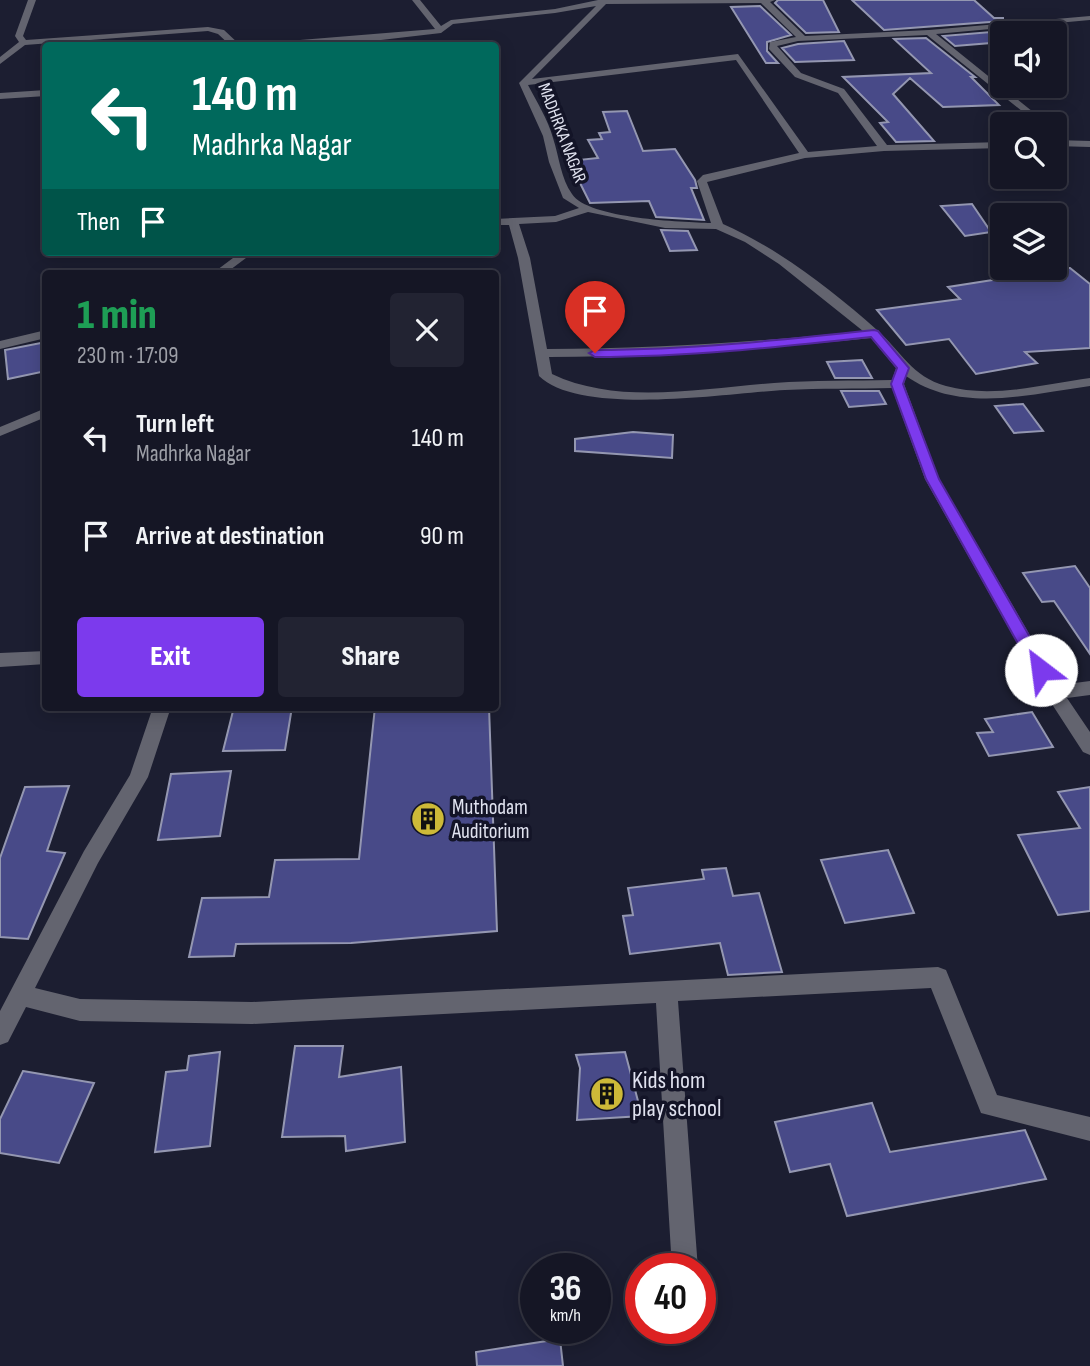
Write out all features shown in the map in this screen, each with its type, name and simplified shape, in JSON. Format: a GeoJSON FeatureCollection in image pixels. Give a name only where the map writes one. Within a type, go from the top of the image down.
{"type":"FeatureCollection","features":[{"type":"Feature","properties":{"kind":"street"},"geometry":{"type":"LineString","coordinates":[[23,43],[19,36],[32,0]]}},
{"type":"Feature","properties":{"kind":"street"},"geometry":{"type":"LineString","coordinates":[[416,0],[441,31]]}},
{"type":"Feature","properties":{"kind":"street"},"geometry":{"type":"LineString","coordinates":[[312,42],[441,31],[451,22],[555,10],[603,1],[767,1],[803,39]]}},
{"type":"Feature","properties":{"kind":"street","name":"MADHRKA NAGAR"},"geometry":{"type":"LineString","coordinates":[[603,1],[523,83],[548,136],[554,162],[568,198],[588,209],[644,223],[718,226],[749,240],[783,262],[874,334],[915,380],[956,395],[1090,382]]}},
{"type":"Feature","properties":{"kind":"street"},"geometry":{"type":"LineString","coordinates":[[884,148],[841,91],[798,75],[772,47],[778,42],[803,39],[929,32],[1090,18]]}},
{"type":"Feature","properties":{"kind":"street"},"geometry":{"type":"LineString","coordinates":[[0,61],[23,43],[208,29],[221,32],[232,42]]}},
{"type":"Feature","properties":{"kind":"street"},"geometry":{"type":"LineString","coordinates":[[929,32],[1028,112]]}},
{"type":"Feature","properties":{"kind":"street"},"geometry":{"type":"LineString","coordinates":[[523,83],[738,57],[805,155]]}},
{"type":"Feature","properties":{"kind":"street"},"geometry":{"type":"LineString","coordinates":[[0,96],[42,93]]}},
{"type":"Feature","properties":{"kind":"street"},"geometry":{"type":"LineString","coordinates":[[1067,143],[1090,144]]}},
{"type":"Feature","properties":{"kind":"street"},"geometry":{"type":"LineString","coordinates":[[718,226],[702,181],[707,177],[805,155],[884,148],[990,145]]}},
{"type":"Feature","properties":{"kind":"street"},"geometry":{"type":"LineString","coordinates":[[499,222],[556,219],[588,209]]}},
{"type":"Feature","properties":{"kind":"street"},"geometry":{"type":"LineString","coordinates":[[513,221],[524,258],[546,376],[555,382],[604,394],[897,384]]}},
{"type":"Feature","properties":{"kind":"street"},"geometry":{"type":"LineString","coordinates":[[223,270],[242,256]]}},
{"type":"Feature","properties":{"kind":"street"},"geometry":{"type":"LineString","coordinates":[[542,353],[648,353],[750,347],[874,334]]}},
{"type":"Feature","properties":{"kind":"street"},"geometry":{"type":"LineString","coordinates":[[0,345],[42,335]]}},
{"type":"Feature","properties":{"kind":"street"},"geometry":{"type":"LineString","coordinates":[[903,368],[897,384],[932,479],[1054,693],[1090,747]]}},
{"type":"Feature","properties":{"kind":"street"},"geometry":{"type":"LineString","coordinates":[[0,432],[42,414]]}},
{"type":"Feature","properties":{"kind":"street"},"geometry":{"type":"LineString","coordinates":[[0,660],[42,657]]}},
{"type":"Feature","properties":{"kind":"street"},"geometry":{"type":"LineString","coordinates":[[1054,693],[1090,688]]}},
{"type":"Feature","properties":{"kind":"street"},"geometry":{"type":"LineString","coordinates":[[0,1034],[91,857],[139,777],[160,711]]}},
{"type":"Feature","properties":{"kind":"street"},"geometry":{"type":"LineString","coordinates":[[22,995],[80,1010],[252,1013],[938,977],[989,1105],[1090,1129]]}},
{"type":"Feature","properties":{"kind":"street"},"geometry":{"type":"LineString","coordinates":[[666,990],[684,1253]]}},
{"type":"Feature","properties":{"kind":"building"},"geometry":{"type":"Polygon","coordinates":[[[778,0],[823,0],[839,32],[806,33],[775,3],[778,0]]]}},
{"type":"Feature","properties":{"kind":"building"},"geometry":{"type":"Polygon","coordinates":[[[852,0],[974,0],[994,18],[1003,18],[1003,21],[884,30],[852,0]]]}},
{"type":"Feature","properties":{"kind":"building"},"geometry":{"type":"Polygon","coordinates":[[[760,6],[791,35],[767,42],[767,51],[778,63],[766,63],[731,7],[760,6]]]}},
{"type":"Feature","properties":{"kind":"building"},"geometry":{"type":"Polygon","coordinates":[[[990,32],[990,43],[955,46],[943,36],[990,32]]]}},
{"type":"Feature","properties":{"kind":"building"},"geometry":{"type":"Polygon","coordinates":[[[926,38],[975,77],[971,77],[999,105],[943,107],[910,78],[893,94],[934,141],[896,142],[880,123],[888,122],[843,77],[931,73],[894,39],[926,38]]]}},
{"type":"Feature","properties":{"kind":"building"},"geometry":{"type":"Polygon","coordinates":[[[844,41],[854,60],[795,62],[782,48],[798,44],[844,41]]]}},
{"type":"Feature","properties":{"kind":"building"},"geometry":{"type":"Polygon","coordinates":[[[627,111],[643,151],[675,149],[695,180],[697,188],[691,188],[704,220],[656,217],[649,201],[590,203],[569,161],[598,158],[588,140],[602,139],[599,133],[610,132],[603,112],[627,111]]]}},
{"type":"Feature","properties":{"kind":"building"},"geometry":{"type":"Polygon","coordinates":[[[972,204],[990,232],[965,236],[941,206],[972,204]]]}},
{"type":"Feature","properties":{"kind":"building"},"geometry":{"type":"Polygon","coordinates":[[[661,230],[688,231],[697,250],[670,251],[661,230]]]}},
{"type":"Feature","properties":{"kind":"building"},"geometry":{"type":"Polygon","coordinates":[[[1067,268],[1070,268],[1090,284],[1090,348],[1025,352],[1037,363],[976,374],[949,339],[906,345],[877,310],[960,299],[948,287],[993,280],[1067,280],[1067,268]]]}},
{"type":"Feature","properties":{"kind":"building"},"geometry":{"type":"Polygon","coordinates":[[[42,343],[42,372],[8,379],[5,350],[42,343]]]}},
{"type":"Feature","properties":{"kind":"building"},"geometry":{"type":"Polygon","coordinates":[[[862,360],[872,378],[835,378],[827,362],[862,360]]]}},
{"type":"Feature","properties":{"kind":"building"},"geometry":{"type":"Polygon","coordinates":[[[841,391],[879,391],[886,404],[849,407],[841,391]]]}},
{"type":"Feature","properties":{"kind":"building"},"geometry":{"type":"Polygon","coordinates":[[[1023,404],[1043,431],[1014,433],[995,406],[1023,404]]]}},
{"type":"Feature","properties":{"kind":"building"},"geometry":{"type":"Polygon","coordinates":[[[633,432],[673,435],[672,458],[575,451],[575,439],[633,432]]]}},
{"type":"Feature","properties":{"kind":"building"},"geometry":{"type":"Polygon","coordinates":[[[1075,566],[1090,588],[1090,654],[1054,601],[1042,602],[1023,573],[1075,566]]]}},
{"type":"Feature","properties":{"kind":"building"},"geometry":{"type":"Polygon","coordinates":[[[233,711],[291,711],[285,750],[223,751],[233,711]]]}},
{"type":"Feature","properties":{"kind":"building","name":"Muthodam Auditorium"},"geometry":{"type":"Polygon","coordinates":[[[375,711],[489,711],[497,931],[351,943],[236,944],[234,956],[189,957],[202,898],[269,897],[275,860],[359,859],[375,711]]]}},
{"type":"Feature","properties":{"kind":"building"},"geometry":{"type":"Polygon","coordinates":[[[1032,712],[1053,747],[989,756],[977,733],[993,732],[985,719],[1032,712]]]}},
{"type":"Feature","properties":{"kind":"building"},"geometry":{"type":"Polygon","coordinates":[[[231,771],[220,836],[158,840],[171,774],[231,771]]]}},
{"type":"Feature","properties":{"kind":"building"},"geometry":{"type":"Polygon","coordinates":[[[69,786],[47,851],[65,853],[28,939],[0,937],[0,858],[25,787],[69,786]]]}},
{"type":"Feature","properties":{"kind":"building"},"geometry":{"type":"Polygon","coordinates":[[[1090,787],[1090,911],[1058,915],[1018,835],[1080,828],[1058,792],[1090,787]]]}},
{"type":"Feature","properties":{"kind":"building"},"geometry":{"type":"Polygon","coordinates":[[[888,850],[914,913],[845,923],[821,860],[888,850]]]}},
{"type":"Feature","properties":{"kind":"building"},"geometry":{"type":"Polygon","coordinates":[[[726,868],[733,896],[759,893],[782,972],[728,975],[720,943],[630,954],[623,916],[633,915],[628,888],[704,879],[702,870],[726,868]]]}},
{"type":"Feature","properties":{"kind":"building"},"geometry":{"type":"Polygon","coordinates":[[[295,1046],[343,1046],[339,1077],[401,1067],[405,1142],[346,1151],[345,1136],[282,1137],[295,1046]]]}},
{"type":"Feature","properties":{"kind":"building"},"geometry":{"type":"Polygon","coordinates":[[[220,1052],[210,1146],[155,1152],[166,1072],[187,1070],[189,1056],[220,1052]]]}},
{"type":"Feature","properties":{"kind":"building","name":"Kids hom play school"},"geometry":{"type":"Polygon","coordinates":[[[625,1052],[642,1116],[577,1120],[580,1068],[576,1055],[625,1052]]]}},
{"type":"Feature","properties":{"kind":"building"},"geometry":{"type":"Polygon","coordinates":[[[23,1071],[94,1083],[59,1163],[0,1153],[0,1119],[23,1071]]]}},
{"type":"Feature","properties":{"kind":"building"},"geometry":{"type":"Polygon","coordinates":[[[872,1103],[890,1152],[1025,1130],[1046,1179],[847,1216],[830,1164],[790,1172],[775,1122],[872,1103]]]}},
{"type":"Feature","properties":{"kind":"building"},"geometry":{"type":"Polygon","coordinates":[[[528,1344],[561,1344],[563,1366],[477,1366],[476,1352],[528,1344]]]}},
{"type":"Feature","properties":{"kind":"place","name":"Muthodam Auditorium"},"geometry":{"type":"Point","coordinates":[428,819]}},
{"type":"Feature","properties":{"kind":"place","name":"Kids hom play school"},"geometry":{"type":"Point","coordinates":[607,1094]}},
{"type":"Feature","properties":{"kind":"route"},"geometry":{"type":"LineString","coordinates":[[595,353],[750,347],[874,334],[903,368],[897,384],[932,479],[1041,670]]}}]}
